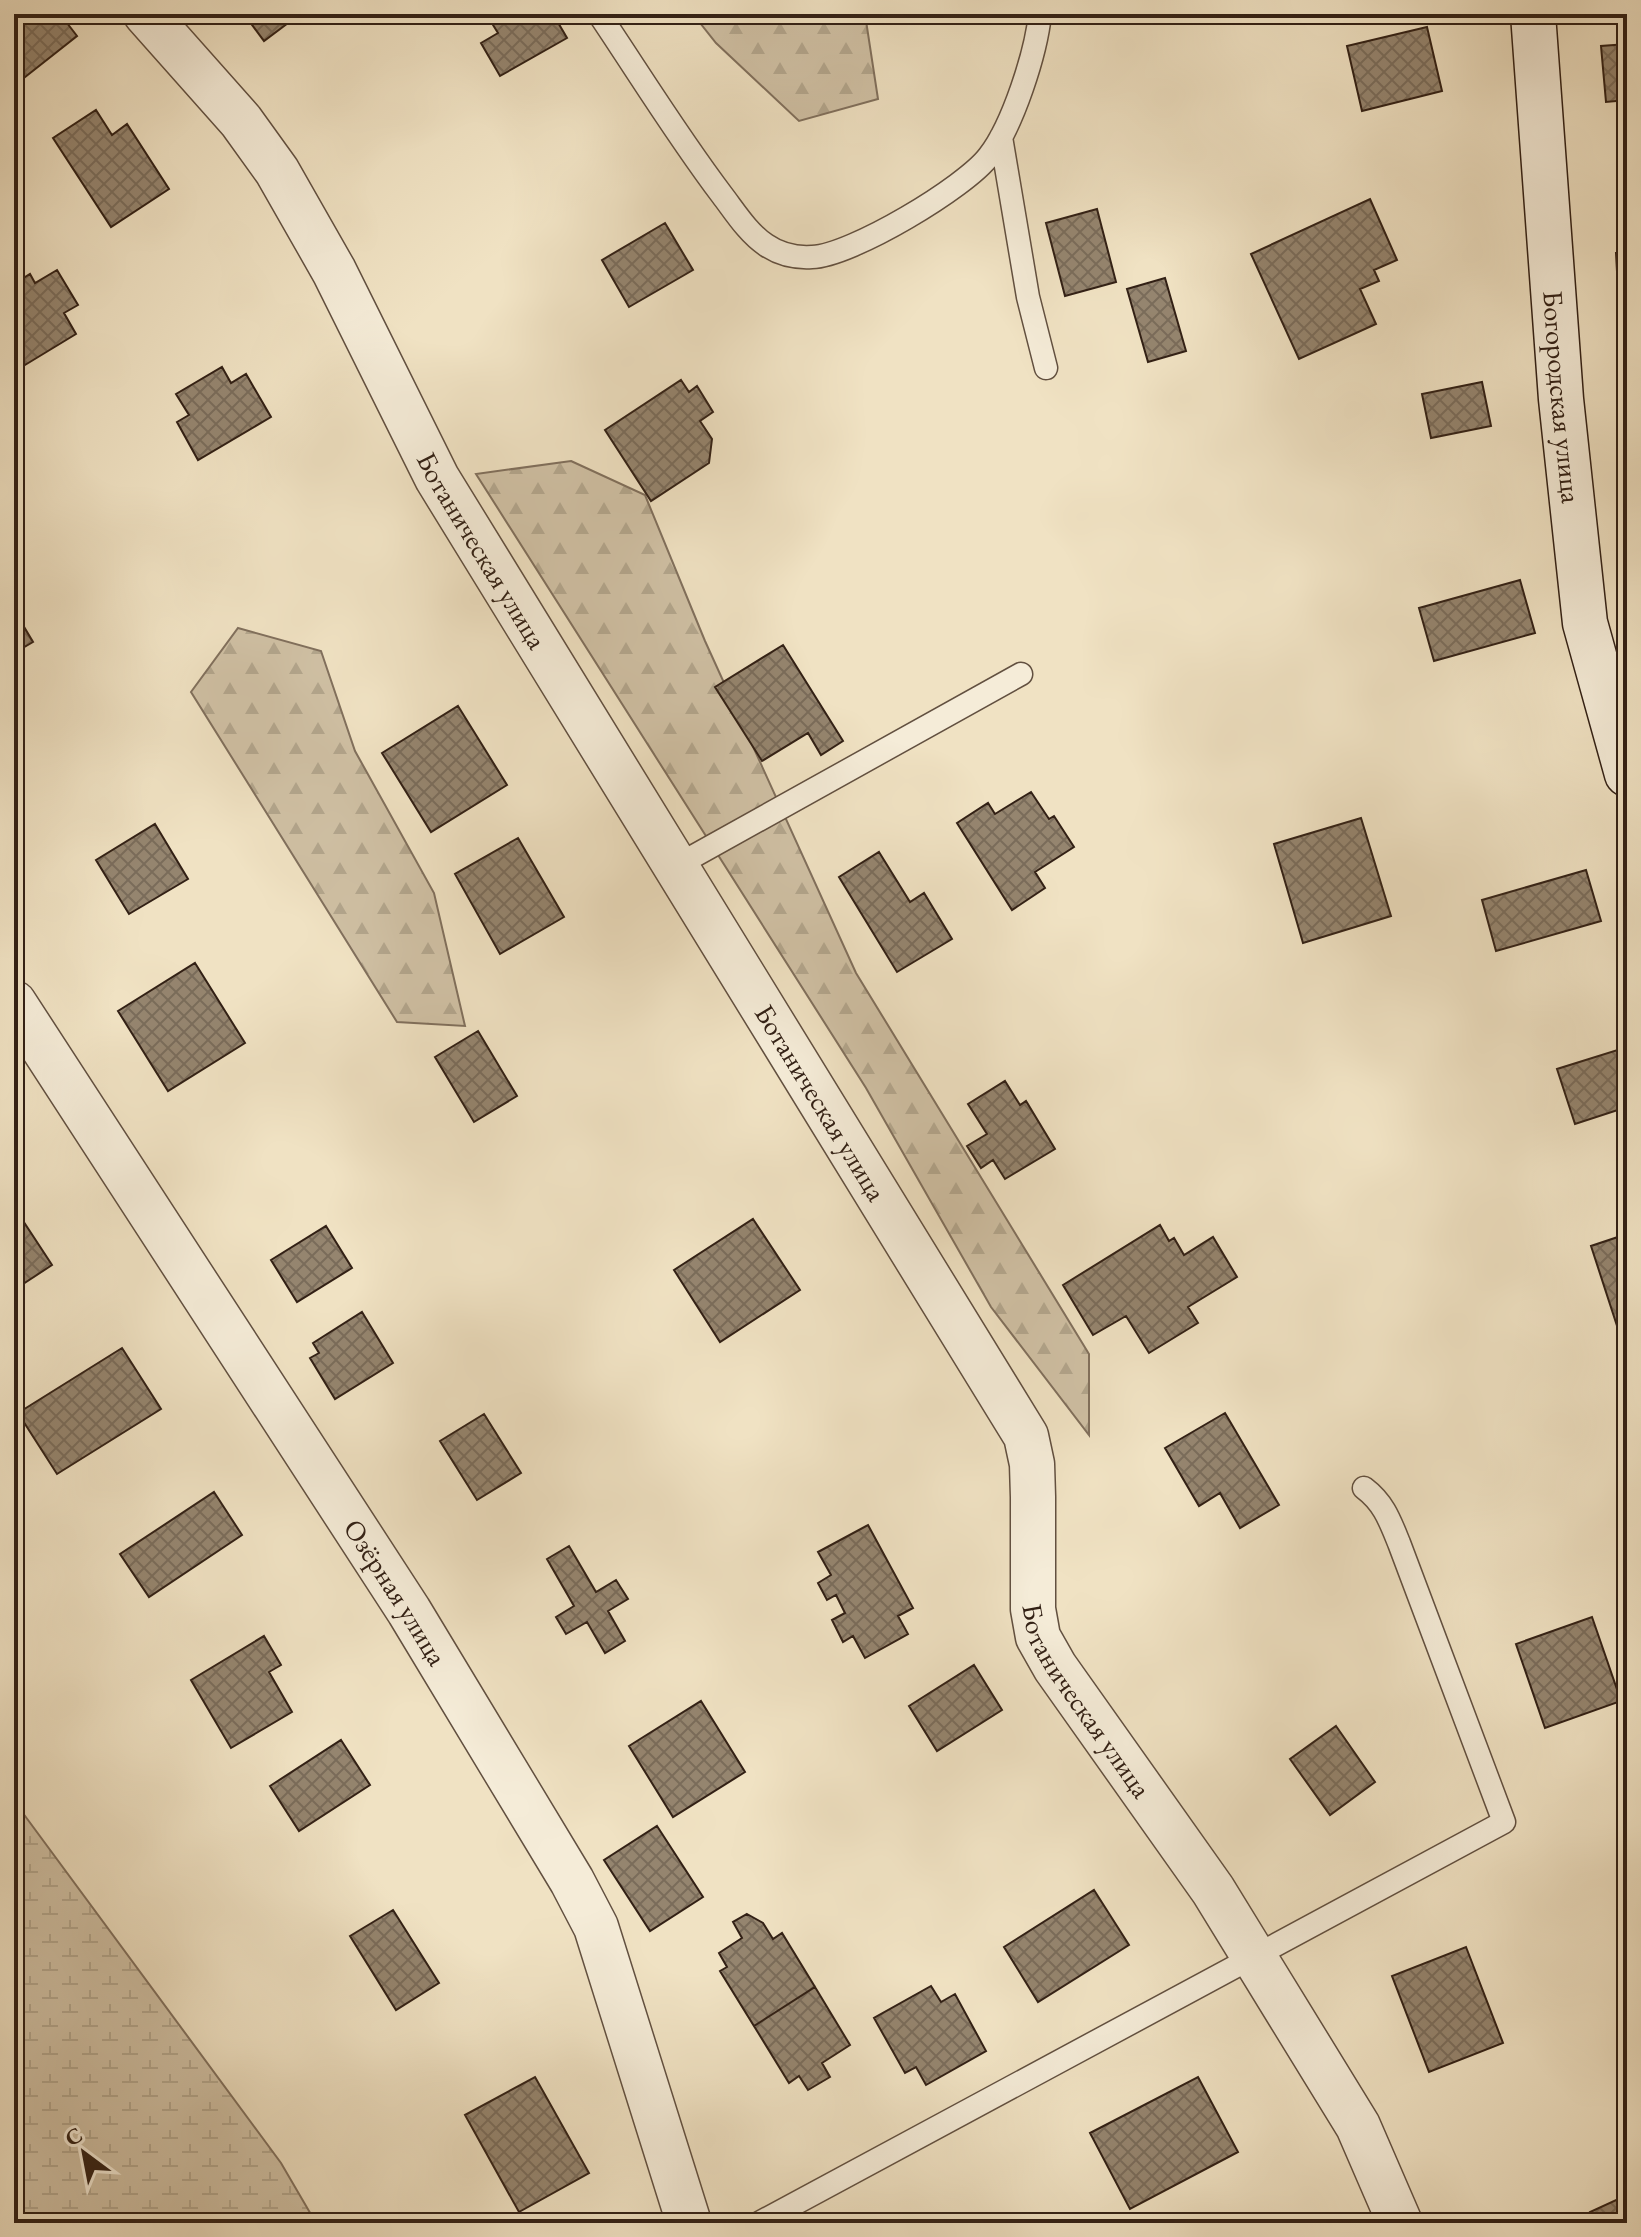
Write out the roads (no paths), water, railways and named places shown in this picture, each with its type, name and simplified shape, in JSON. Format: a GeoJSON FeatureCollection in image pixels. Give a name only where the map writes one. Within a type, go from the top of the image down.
{"type":"FeatureCollection","features":[{"type":"Feature","properties":{"kind":"street","name":"Ботаническая улица"},"geometry":{"type":"LineString","coordinates":[[146,14],[241,121],[277,171],[334,271],[437,478],[1026,1436],[1032,1464],[1033,1609],[1038,1637],[1055,1667],[1213,1890],[1358,2126],[1400,2223]]}},
{"type":"Feature","properties":{"kind":"street","name":"Богородская улица"},"geometry":{"type":"LineString","coordinates":[[1533,14],[1561,399],[1585,623],[1627,774]]}},
{"type":"Feature","properties":{"kind":"street","name":"Озёрная улица"},"geometry":{"type":"LineString","coordinates":[[14,1003],[409,1611],[572,1881],[596,1927],[689,2223]]}},
{"type":"Feature","properties":{"kind":"lane"},"geometry":{"type":"LineString","coordinates":[[599,14],[743,223],[766,245],[788,255],[815,258],[864,240],[929,204],[970,176],[989,157],[1001,137],[1038,36],[1040,14]]}},
{"type":"Feature","properties":{"kind":"lane"},"geometry":{"type":"LineString","coordinates":[[1001,137],[1028,297],[1046,368]]}},
{"type":"Feature","properties":{"kind":"lane"},"geometry":{"type":"LineString","coordinates":[[676,866],[1021,674]]}},
{"type":"Feature","properties":{"kind":"lane"},"geometry":{"type":"LineString","coordinates":[[759,2223],[1504,1822],[1395,1532],[1377,1497],[1364,1488]]}}]}
